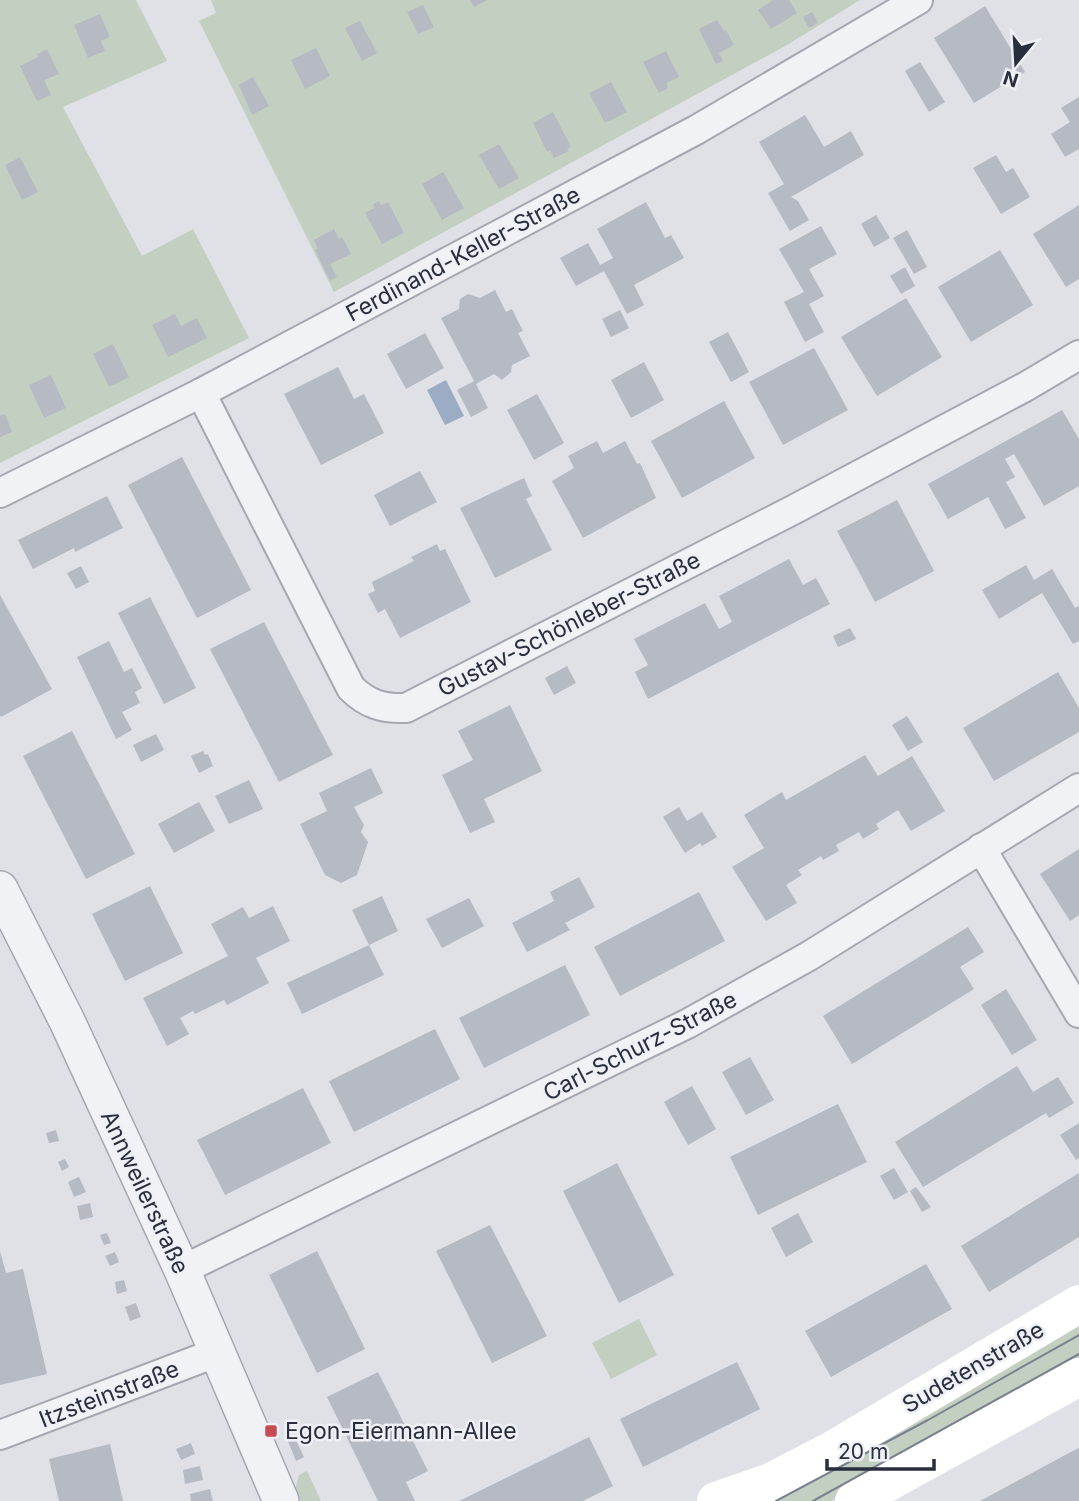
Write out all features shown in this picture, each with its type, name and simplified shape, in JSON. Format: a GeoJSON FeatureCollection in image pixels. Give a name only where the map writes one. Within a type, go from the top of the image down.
{"type":"FeatureCollection","features":[{"type":"Feature","properties":{"kind":"main road","name":"Sudetenstraße"},"geometry":{"type":"LineString","coordinates":[[716,1501],[771,1482],[829,1452],[1079,1304]]}},
{"type":"Feature","properties":{"kind":"main road"},"geometry":{"type":"LineString","coordinates":[[854,1501],[1079,1377]]}},
{"type":"Feature","properties":{"kind":"street","name":"Ferdinand-Keller-Straße"},"geometry":{"type":"LineString","coordinates":[[0,493],[201,393],[696,130],[918,0]]}},
{"type":"Feature","properties":{"kind":"street","name":"Gustav-Schönleber-Straße"},"geometry":{"type":"LineString","coordinates":[[201,393],[351,688],[363,700],[375,705],[406,708],[806,503],[1025,387],[1079,355]]}},
{"type":"Feature","properties":{"kind":"street","name":"Carl-Schurz-Straße"},"geometry":{"type":"LineString","coordinates":[[182,1270],[687,1024],[809,956],[1079,788]]}},
{"type":"Feature","properties":{"kind":"street"},"geometry":{"type":"LineString","coordinates":[[981,848],[1079,1013]]}},
{"type":"Feature","properties":{"kind":"street","name":"Annweilerstraße"},"geometry":{"type":"LineString","coordinates":[[0,889],[67,1021],[182,1270],[281,1501]]}},
{"type":"Feature","properties":{"kind":"street","name":"Itzsteinstraße"},"geometry":{"type":"LineString","coordinates":[[0,1435],[218,1352]]}},
{"type":"Feature","properties":{"kind":"green space"},"geometry":{"type":"Polygon","coordinates":[[[0,0],[136,0],[167,61],[63,107],[142,256],[193,229],[249,338],[0,463],[0,0]]]}},
{"type":"Feature","properties":{"kind":"green space"},"geometry":{"type":"Polygon","coordinates":[[[211,0],[860,0],[787,45],[334,292],[199,21],[216,13],[211,0]]]}},
{"type":"Feature","properties":{"kind":"green space"},"geometry":{"type":"Polygon","coordinates":[[[639,1319],[657,1355],[611,1379],[592,1343],[639,1319]]]}},
{"type":"Feature","properties":{"kind":"green space"},"geometry":{"type":"Polygon","coordinates":[[[1079,1324],[1079,1364],[1016,1402],[831,1501],[756,1501],[1079,1324]]]}},
{"type":"Feature","properties":{"kind":"green space"},"geometry":{"type":"Polygon","coordinates":[[[307,1471],[321,1501],[301,1501],[295,1490],[299,1475],[307,1471]]]}},
{"type":"Feature","properties":{"kind":"water"},"geometry":{"type":"Polygon","coordinates":[[[446,380],[464,416],[445,425],[427,390],[446,380]]]}},
{"type":"Feature","properties":{"kind":"building"},"geometry":{"type":"Polygon","coordinates":[[[470,0],[487,0],[474,7],[470,0]]]}},
{"type":"Feature","properties":{"kind":"building"},"geometry":{"type":"Polygon","coordinates":[[[773,0],[789,0],[797,13],[771,29],[758,10],[773,0]]]}},
{"type":"Feature","properties":{"kind":"building"},"geometry":{"type":"Polygon","coordinates":[[[423,5],[434,27],[418,34],[407,12],[423,5]]]}},
{"type":"Feature","properties":{"kind":"building"},"geometry":{"type":"Polygon","coordinates":[[[985,6],[1025,72],[974,103],[934,38],[985,6]]]}},
{"type":"Feature","properties":{"kind":"building"},"geometry":{"type":"Polygon","coordinates":[[[812,12],[818,23],[809,28],[803,17],[812,12]]]}},
{"type":"Feature","properties":{"kind":"building"},"geometry":{"type":"Polygon","coordinates":[[[100,14],[110,37],[101,41],[105,51],[88,58],[74,25],[100,14]]]}},
{"type":"Feature","properties":{"kind":"building"},"geometry":{"type":"Polygon","coordinates":[[[717,20],[734,45],[719,53],[723,61],[716,64],[699,29],[717,20]]]}},
{"type":"Feature","properties":{"kind":"building"},"geometry":{"type":"Polygon","coordinates":[[[360,21],[377,53],[362,61],[345,28],[360,21]]]}},
{"type":"Feature","properties":{"kind":"building"},"geometry":{"type":"Polygon","coordinates":[[[316,48],[330,76],[305,89],[291,60],[316,48]]]}},
{"type":"Feature","properties":{"kind":"building"},"geometry":{"type":"Polygon","coordinates":[[[47,49],[59,74],[44,80],[51,95],[37,101],[20,66],[47,49]]]}},
{"type":"Feature","properties":{"kind":"building"},"geometry":{"type":"Polygon","coordinates":[[[666,51],[679,77],[666,83],[668,88],[659,93],[643,62],[666,51]]]}},
{"type":"Feature","properties":{"kind":"building"},"geometry":{"type":"Polygon","coordinates":[[[920,62],[945,102],[929,112],[905,71],[920,62]]]}},
{"type":"Feature","properties":{"kind":"building"},"geometry":{"type":"Polygon","coordinates":[[[253,77],[269,106],[252,115],[239,85],[253,77]]]}},
{"type":"Feature","properties":{"kind":"building"},"geometry":{"type":"Polygon","coordinates":[[[611,82],[627,112],[605,123],[589,93],[611,82]]]}},
{"type":"Feature","properties":{"kind":"building"},"geometry":{"type":"Polygon","coordinates":[[[1079,97],[1079,149],[1065,157],[1051,134],[1070,122],[1061,108],[1079,97]]]}},
{"type":"Feature","properties":{"kind":"building"},"geometry":{"type":"Polygon","coordinates":[[[553,112],[571,147],[567,149],[569,151],[554,158],[550,150],[547,152],[533,123],[553,112]]]}},
{"type":"Feature","properties":{"kind":"building"},"geometry":{"type":"Polygon","coordinates":[[[805,115],[824,147],[851,131],[864,155],[791,197],[798,201],[809,220],[790,231],[768,193],[784,184],[759,142],[805,115]]]}},
{"type":"Feature","properties":{"kind":"building"},"geometry":{"type":"Polygon","coordinates":[[[499,144],[519,178],[499,189],[479,155],[499,144]]]}},
{"type":"Feature","properties":{"kind":"building"},"geometry":{"type":"Polygon","coordinates":[[[996,155],[1006,172],[1013,168],[1030,197],[1001,214],[973,168],[996,155]]]}},
{"type":"Feature","properties":{"kind":"building"},"geometry":{"type":"Polygon","coordinates":[[[20,157],[38,192],[22,200],[5,165],[20,157]]]}},
{"type":"Feature","properties":{"kind":"building"},"geometry":{"type":"Polygon","coordinates":[[[443,172],[464,208],[442,220],[422,184],[443,172]]]}},
{"type":"Feature","properties":{"kind":"building"},"geometry":{"type":"Polygon","coordinates":[[[379,201],[381,205],[388,202],[404,233],[382,244],[365,213],[379,201]]]}},
{"type":"Feature","properties":{"kind":"building"},"geometry":{"type":"Polygon","coordinates":[[[646,202],[665,238],[671,235],[684,258],[634,285],[644,305],[627,314],[604,271],[576,286],[560,258],[588,243],[600,265],[613,258],[597,229],[646,202]]]}},
{"type":"Feature","properties":{"kind":"building"},"geometry":{"type":"Polygon","coordinates":[[[1079,205],[1079,279],[1066,287],[1033,234],[1079,205]]]}},
{"type":"Feature","properties":{"kind":"building"},"geometry":{"type":"Polygon","coordinates":[[[876,215],[890,238],[874,247],[861,224],[876,215]]]}},
{"type":"Feature","properties":{"kind":"building"},"geometry":{"type":"Polygon","coordinates":[[[821,226],[837,254],[809,269],[824,296],[809,304],[824,332],[805,342],[784,302],[804,292],[779,249],[821,226]]]}},
{"type":"Feature","properties":{"kind":"building"},"geometry":{"type":"Polygon","coordinates":[[[334,229],[339,239],[342,237],[351,254],[330,264],[337,277],[330,281],[315,250],[318,249],[314,240],[334,229]]]}},
{"type":"Feature","properties":{"kind":"building"},"geometry":{"type":"Polygon","coordinates":[[[907,230],[927,267],[914,274],[893,238],[907,230]]]}},
{"type":"Feature","properties":{"kind":"building"},"geometry":{"type":"Polygon","coordinates":[[[1000,250],[1033,305],[971,342],[938,287],[1000,250]]]}},
{"type":"Feature","properties":{"kind":"building"},"geometry":{"type":"Polygon","coordinates":[[[905,267],[915,286],[901,294],[890,276],[905,267]]]}},
{"type":"Feature","properties":{"kind":"building"},"geometry":{"type":"Polygon","coordinates":[[[495,290],[506,312],[512,309],[523,331],[518,333],[530,356],[512,365],[511,372],[502,380],[494,374],[476,384],[488,408],[471,417],[457,390],[474,381],[441,318],[459,309],[460,299],[468,294],[480,298],[495,290]]]}},
{"type":"Feature","properties":{"kind":"building"},"geometry":{"type":"Polygon","coordinates":[[[906,298],[942,357],[877,396],[841,337],[906,298]]]}},
{"type":"Feature","properties":{"kind":"building"},"geometry":{"type":"Polygon","coordinates":[[[620,310],[629,328],[611,337],[602,319],[620,310]]]}},
{"type":"Feature","properties":{"kind":"building"},"geometry":{"type":"Polygon","coordinates":[[[175,314],[181,326],[197,318],[207,338],[168,357],[152,325],[175,314]]]}},
{"type":"Feature","properties":{"kind":"building"},"geometry":{"type":"Polygon","coordinates":[[[728,332],[749,372],[731,382],[709,342],[728,332]]]}},
{"type":"Feature","properties":{"kind":"building"},"geometry":{"type":"Polygon","coordinates":[[[425,333],[444,368],[406,389],[387,354],[425,333]]]}},
{"type":"Feature","properties":{"kind":"building"},"geometry":{"type":"Polygon","coordinates":[[[113,344],[129,377],[109,387],[93,354],[113,344]]]}},
{"type":"Feature","properties":{"kind":"building"},"geometry":{"type":"Polygon","coordinates":[[[814,348],[848,410],[783,445],[749,382],[814,348]]]}},
{"type":"Feature","properties":{"kind":"building"},"geometry":{"type":"Polygon","coordinates":[[[644,362],[664,400],[631,418],[611,380],[644,362]]]}},
{"type":"Feature","properties":{"kind":"building"},"geometry":{"type":"Polygon","coordinates":[[[338,367],[354,399],[364,394],[384,433],[321,465],[284,394],[338,367]]]}},
{"type":"Feature","properties":{"kind":"building"},"geometry":{"type":"Polygon","coordinates":[[[51,375],[66,408],[44,418],[29,385],[51,375]]]}},
{"type":"Feature","properties":{"kind":"building"},"geometry":{"type":"Polygon","coordinates":[[[537,394],[564,443],[534,460],[507,410],[537,394]]]}},
{"type":"Feature","properties":{"kind":"building"},"geometry":{"type":"Polygon","coordinates":[[[724,401],[755,458],[682,498],[651,441],[724,401]]]}},
{"type":"Feature","properties":{"kind":"building"},"geometry":{"type":"Polygon","coordinates":[[[1062,410],[1079,439],[1079,486],[1044,506],[1014,454],[1005,459],[1015,477],[1006,482],[1026,518],[1005,529],[988,497],[948,519],[928,484],[1062,410]]]}},
{"type":"Feature","properties":{"kind":"building"},"geometry":{"type":"Polygon","coordinates":[[[5,414],[12,432],[0,437],[0,416],[5,414]]]}},
{"type":"Feature","properties":{"kind":"building"},"geometry":{"type":"Polygon","coordinates":[[[597,441],[603,453],[625,441],[637,464],[640,463],[656,498],[583,538],[552,481],[574,468],[568,456],[597,441]]]}},
{"type":"Feature","properties":{"kind":"building"},"geometry":{"type":"Polygon","coordinates":[[[182,457],[251,590],[197,618],[128,485],[182,457]]]}},
{"type":"Feature","properties":{"kind":"building"},"geometry":{"type":"Polygon","coordinates":[[[420,471],[437,502],[390,526],[374,495],[420,471]]]}},
{"type":"Feature","properties":{"kind":"building"},"geometry":{"type":"Polygon","coordinates":[[[524,478],[532,496],[526,499],[552,550],[495,578],[460,508],[524,478]]]}},
{"type":"Feature","properties":{"kind":"building"},"geometry":{"type":"Polygon","coordinates":[[[107,496],[123,528],[75,552],[74,548],[33,569],[18,540],[107,496]]]}},
{"type":"Feature","properties":{"kind":"building"},"geometry":{"type":"Polygon","coordinates":[[[897,500],[934,571],[875,602],[837,531],[897,500]]]}},
{"type":"Feature","properties":{"kind":"building"},"geometry":{"type":"Polygon","coordinates":[[[437,544],[440,551],[445,549],[471,602],[400,638],[385,609],[378,613],[368,594],[375,591],[372,582],[414,561],[411,557],[437,544]]]}},
{"type":"Feature","properties":{"kind":"building"},"geometry":{"type":"Polygon","coordinates":[[[789,559],[803,585],[816,578],[830,604],[648,699],[635,672],[648,665],[634,639],[705,603],[719,629],[732,622],[719,596],[789,559]]]}},
{"type":"Feature","properties":{"kind":"building"},"geometry":{"type":"Polygon","coordinates":[[[1026,565],[1034,580],[1052,569],[1075,608],[1079,606],[1079,641],[1073,644],[1042,593],[999,619],[982,590],[1026,565]]]}},
{"type":"Feature","properties":{"kind":"building"},"geometry":{"type":"Polygon","coordinates":[[[81,566],[89,582],[76,589],[67,573],[81,566]]]}},
{"type":"Feature","properties":{"kind":"building"},"geometry":{"type":"Polygon","coordinates":[[[0,595],[52,689],[1,717],[0,715],[0,595]]]}},
{"type":"Feature","properties":{"kind":"building"},"geometry":{"type":"Polygon","coordinates":[[[150,597],[196,688],[164,704],[118,613],[150,597]]]}},
{"type":"Feature","properties":{"kind":"building"},"geometry":{"type":"Polygon","coordinates":[[[264,622],[333,755],[279,782],[210,649],[264,622]]]}},
{"type":"Feature","properties":{"kind":"building"},"geometry":{"type":"Polygon","coordinates":[[[850,628],[856,639],[838,647],[833,636],[850,628]]]}},
{"type":"Feature","properties":{"kind":"building"},"geometry":{"type":"Polygon","coordinates":[[[109,641],[124,672],[132,668],[142,688],[135,692],[140,703],[122,712],[132,730],[116,739],[77,657],[109,641]]]}},
{"type":"Feature","properties":{"kind":"building"},"geometry":{"type":"Polygon","coordinates":[[[567,666],[576,683],[554,695],[545,678],[567,666]]]}},
{"type":"Feature","properties":{"kind":"building"},"geometry":{"type":"Polygon","coordinates":[[[1058,672],[1079,708],[1079,732],[994,781],[963,728],[1058,672]]]}},
{"type":"Feature","properties":{"kind":"building"},"geometry":{"type":"Polygon","coordinates":[[[510,705],[542,771],[484,799],[495,822],[470,833],[442,775],[473,760],[458,731],[510,705]]]}},
{"type":"Feature","properties":{"kind":"building"},"geometry":{"type":"Polygon","coordinates":[[[907,716],[923,742],[908,751],[892,725],[907,716]]]}},
{"type":"Feature","properties":{"kind":"building"},"geometry":{"type":"Polygon","coordinates":[[[72,731],[135,854],[86,879],[23,756],[72,731]]]}},
{"type":"Feature","properties":{"kind":"building"},"geometry":{"type":"Polygon","coordinates":[[[156,734],[164,750],[141,762],[133,745],[156,734]]]}},
{"type":"Feature","properties":{"kind":"building"},"geometry":{"type":"Polygon","coordinates":[[[203,751],[205,755],[208,754],[213,766],[199,773],[191,756],[203,751]]]}},
{"type":"Feature","properties":{"kind":"building"},"geometry":{"type":"Polygon","coordinates":[[[865,755],[878,776],[912,756],[945,811],[911,831],[898,810],[876,824],[879,829],[863,839],[859,832],[836,845],[839,851],[823,860],[821,856],[798,870],[802,875],[786,885],[797,903],[766,921],[732,867],[764,848],[744,815],[782,792],[786,800],[865,755]]]}},
{"type":"Feature","properties":{"kind":"building"},"geometry":{"type":"Polygon","coordinates":[[[371,768],[383,793],[354,807],[364,825],[361,832],[368,842],[357,875],[341,883],[325,875],[300,824],[327,811],[319,793],[371,768]]]}},
{"type":"Feature","properties":{"kind":"building"},"geometry":{"type":"Polygon","coordinates":[[[249,780],[263,809],[229,824],[215,796],[249,780]]]}},
{"type":"Feature","properties":{"kind":"building"},"geometry":{"type":"Polygon","coordinates":[[[199,802],[215,831],[174,853],[158,824],[199,802]]]}},
{"type":"Feature","properties":{"kind":"building"},"geometry":{"type":"Polygon","coordinates":[[[679,807],[687,821],[702,812],[717,837],[702,846],[700,843],[685,853],[663,817],[679,807]]]}},
{"type":"Feature","properties":{"kind":"building"},"geometry":{"type":"Polygon","coordinates":[[[1079,849],[1079,915],[1070,921],[1040,874],[1079,849]]]}},
{"type":"Feature","properties":{"kind":"building"},"geometry":{"type":"Polygon","coordinates":[[[579,877],[595,907],[565,923],[570,930],[527,952],[512,923],[554,901],[550,892],[579,877]]]}},
{"type":"Feature","properties":{"kind":"building"},"geometry":{"type":"Polygon","coordinates":[[[150,886],[183,953],[125,981],[92,914],[150,886]]]}},
{"type":"Feature","properties":{"kind":"building"},"geometry":{"type":"Polygon","coordinates":[[[699,892],[725,941],[620,996],[594,947],[699,892]]]}},
{"type":"Feature","properties":{"kind":"building"},"geometry":{"type":"Polygon","coordinates":[[[382,896],[398,931],[369,945],[352,910],[382,896]]]}},
{"type":"Feature","properties":{"kind":"building"},"geometry":{"type":"Polygon","coordinates":[[[469,898],[484,926],[442,948],[426,919],[469,898]]]}},
{"type":"Feature","properties":{"kind":"building"},"geometry":{"type":"Polygon","coordinates":[[[273,906],[290,941],[256,958],[269,983],[227,1005],[224,1000],[180,1018],[189,1034],[167,1046],[143,998],[228,956],[211,924],[243,907],[249,918],[273,906]]]}},
{"type":"Feature","properties":{"kind":"building"},"geometry":{"type":"Polygon","coordinates":[[[968,927],[984,952],[960,967],[974,989],[852,1064],[823,1016],[968,927]]]}},
{"type":"Feature","properties":{"kind":"building"},"geometry":{"type":"Polygon","coordinates":[[[369,945],[384,975],[302,1014],[287,983],[369,945]]]}},
{"type":"Feature","properties":{"kind":"building"},"geometry":{"type":"Polygon","coordinates":[[[565,965],[590,1015],[484,1068],[459,1018],[565,965]]]}},
{"type":"Feature","properties":{"kind":"building"},"geometry":{"type":"Polygon","coordinates":[[[1006,989],[1037,1040],[1012,1055],[981,1005],[1006,989]]]}},
{"type":"Feature","properties":{"kind":"building"},"geometry":{"type":"Polygon","coordinates":[[[435,1029],[460,1079],[354,1132],[329,1081],[435,1029]]]}},
{"type":"Feature","properties":{"kind":"building"},"geometry":{"type":"Polygon","coordinates":[[[750,1057],[774,1100],[746,1115],[722,1072],[750,1057]]]}},
{"type":"Feature","properties":{"kind":"building"},"geometry":{"type":"Polygon","coordinates":[[[1017,1066],[1033,1092],[1058,1077],[1074,1103],[1049,1118],[1046,1113],[923,1187],[895,1142],[1017,1066]]]}},
{"type":"Feature","properties":{"kind":"building"},"geometry":{"type":"Polygon","coordinates":[[[692,1086],[716,1129],[688,1145],[664,1102],[692,1086]]]}},
{"type":"Feature","properties":{"kind":"building"},"geometry":{"type":"Polygon","coordinates":[[[303,1088],[331,1143],[225,1195],[197,1140],[303,1088]]]}},
{"type":"Feature","properties":{"kind":"building"},"geometry":{"type":"Polygon","coordinates":[[[838,1104],[867,1162],[758,1215],[730,1157],[838,1104]]]}},
{"type":"Feature","properties":{"kind":"building"},"geometry":{"type":"Polygon","coordinates":[[[1079,1123],[1079,1158],[1076,1160],[1060,1135],[1079,1123]]]}},
{"type":"Feature","properties":{"kind":"building"},"geometry":{"type":"Polygon","coordinates":[[[56,1130],[59,1141],[49,1143],[46,1133],[56,1130]]]}},
{"type":"Feature","properties":{"kind":"building"},"geometry":{"type":"Polygon","coordinates":[[[65,1159],[69,1167],[62,1171],[58,1162],[65,1159]]]}},
{"type":"Feature","properties":{"kind":"building"},"geometry":{"type":"Polygon","coordinates":[[[617,1163],[674,1275],[619,1303],[563,1191],[617,1163]]]}},
{"type":"Feature","properties":{"kind":"building"},"geometry":{"type":"Polygon","coordinates":[[[894,1168],[908,1192],[894,1200],[880,1176],[894,1168]]]}},
{"type":"Feature","properties":{"kind":"building"},"geometry":{"type":"Polygon","coordinates":[[[1079,1173],[1079,1237],[989,1292],[961,1246],[1079,1173]]]}},
{"type":"Feature","properties":{"kind":"building"},"geometry":{"type":"Polygon","coordinates":[[[79,1177],[86,1192],[74,1197],[68,1182],[79,1177]]]}},
{"type":"Feature","properties":{"kind":"building"},"geometry":{"type":"Polygon","coordinates":[[[916,1187],[931,1207],[922,1212],[910,1191],[916,1187]]]}},
{"type":"Feature","properties":{"kind":"building"},"geometry":{"type":"Polygon","coordinates":[[[90,1203],[93,1217],[80,1220],[77,1206],[90,1203]]]}},
{"type":"Feature","properties":{"kind":"building"},"geometry":{"type":"Polygon","coordinates":[[[798,1213],[813,1242],[786,1257],[771,1228],[798,1213]]]}},
{"type":"Feature","properties":{"kind":"building"},"geometry":{"type":"Polygon","coordinates":[[[490,1225],[547,1336],[492,1363],[436,1251],[490,1225]]]}},
{"type":"Feature","properties":{"kind":"building"},"geometry":{"type":"Polygon","coordinates":[[[107,1233],[111,1243],[104,1245],[100,1235],[107,1233]]]}},
{"type":"Feature","properties":{"kind":"building"},"geometry":{"type":"Polygon","coordinates":[[[0,1251],[6,1273],[23,1269],[47,1374],[0,1385],[0,1251]]]}},
{"type":"Feature","properties":{"kind":"building"},"geometry":{"type":"Polygon","coordinates":[[[317,1251],[365,1349],[317,1373],[269,1275],[317,1251]]]}},
{"type":"Feature","properties":{"kind":"building"},"geometry":{"type":"Polygon","coordinates":[[[115,1252],[119,1262],[110,1266],[105,1256],[115,1252]]]}},
{"type":"Feature","properties":{"kind":"building"},"geometry":{"type":"Polygon","coordinates":[[[926,1264],[952,1309],[831,1377],[805,1331],[926,1264]]]}},
{"type":"Feature","properties":{"kind":"building"},"geometry":{"type":"Polygon","coordinates":[[[124,1280],[127,1291],[117,1294],[115,1282],[124,1280]]]}},
{"type":"Feature","properties":{"kind":"building"},"geometry":{"type":"Polygon","coordinates":[[[136,1303],[141,1317],[130,1321],[125,1307],[136,1303]]]}},
{"type":"Feature","properties":{"kind":"building"},"geometry":{"type":"Polygon","coordinates":[[[737,1362],[760,1409],[643,1467],[620,1419],[737,1362]]]}},
{"type":"Feature","properties":{"kind":"building"},"geometry":{"type":"Polygon","coordinates":[[[378,1372],[428,1471],[406,1482],[415,1501],[378,1501],[327,1397],[378,1372]]]}},
{"type":"Feature","properties":{"kind":"building"},"geometry":{"type":"Polygon","coordinates":[[[294,1436],[304,1457],[296,1461],[287,1439],[294,1436]]]}},
{"type":"Feature","properties":{"kind":"building"},"geometry":{"type":"Polygon","coordinates":[[[589,1437],[613,1486],[583,1501],[459,1501],[589,1437]]]}},
{"type":"Feature","properties":{"kind":"building"},"geometry":{"type":"Polygon","coordinates":[[[191,1443],[195,1454],[181,1460],[176,1449],[191,1443]]]}},
{"type":"Feature","properties":{"kind":"building"},"geometry":{"type":"Polygon","coordinates":[[[110,1444],[123,1501],[59,1501],[49,1459],[110,1444]]]}},
{"type":"Feature","properties":{"kind":"building"},"geometry":{"type":"Polygon","coordinates":[[[1079,1448],[1079,1501],[980,1501],[1069,1453],[1079,1448]]]}},
{"type":"Feature","properties":{"kind":"building"},"geometry":{"type":"Polygon","coordinates":[[[200,1466],[203,1480],[185,1484],[183,1470],[200,1466]]]}},
{"type":"Feature","properties":{"kind":"building"},"geometry":{"type":"Polygon","coordinates":[[[210,1489],[213,1501],[191,1501],[190,1494],[210,1489]]]}},
{"type":"Feature","properties":{"kind":"tram line"},"geometry":{"type":"LineString","coordinates":[[776,1501],[1079,1335]]}},
{"type":"Feature","properties":{"kind":"tram line"},"geometry":{"type":"LineString","coordinates":[[813,1501],[1079,1354]]}},
{"type":"Feature","properties":{"kind":"place","name":"Egon-Eiermann-Allee"},"geometry":{"type":"Point","coordinates":[271,1431]}}]}
